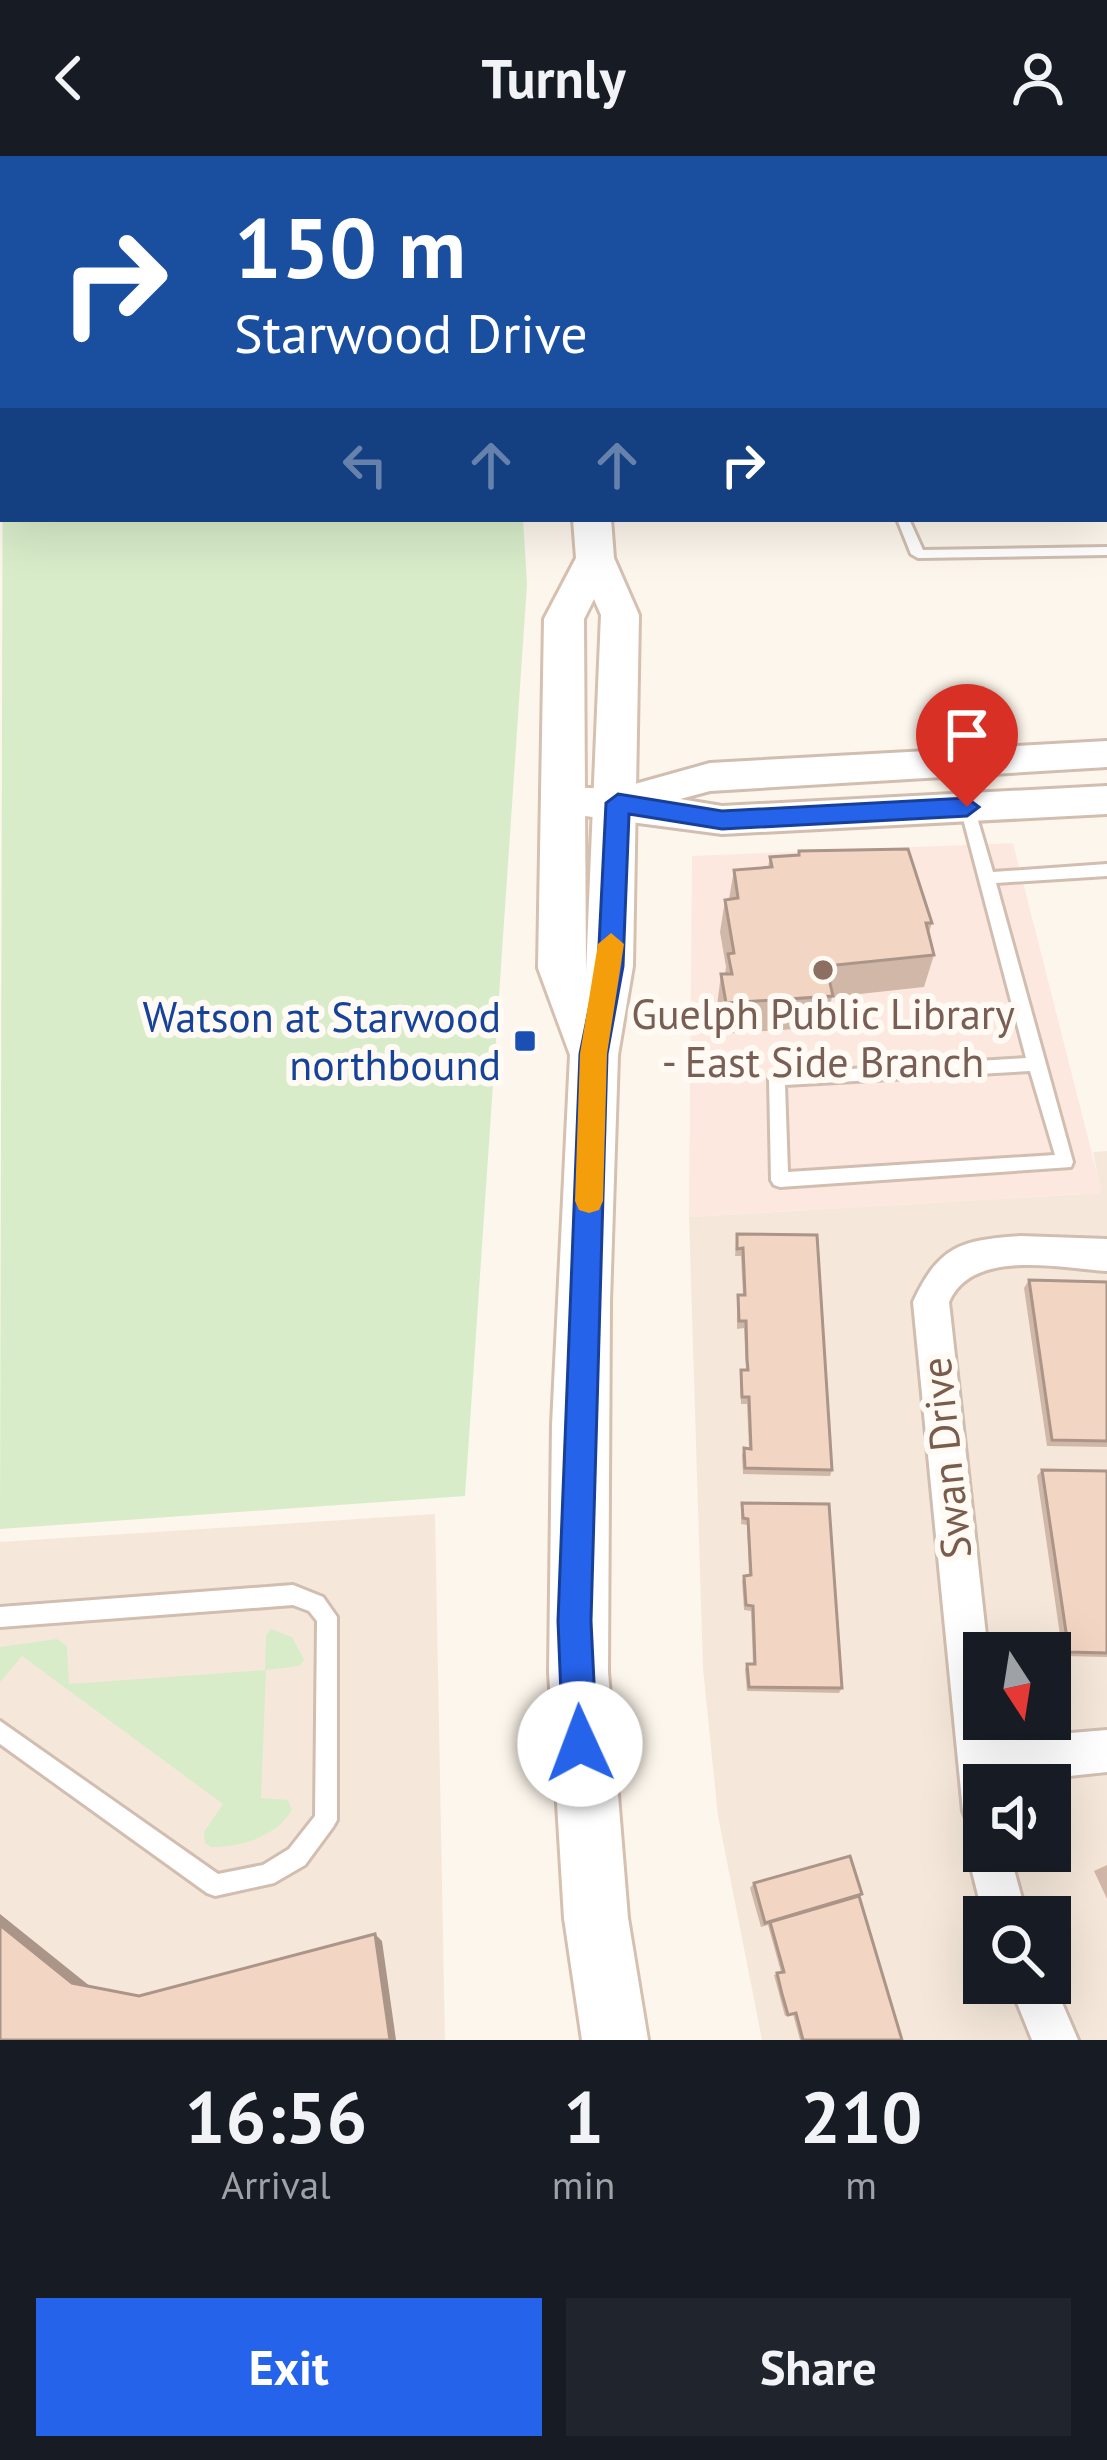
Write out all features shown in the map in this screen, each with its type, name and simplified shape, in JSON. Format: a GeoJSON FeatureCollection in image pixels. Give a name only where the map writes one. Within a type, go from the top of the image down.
{"type":"FeatureCollection","features":[{"type":"Feature","properties":{"kind":"main road"},"geometry":{"type":"LineString","coordinates":[[594,538],[564,619],[560,800],[561,968],[594,1054]]}},
{"type":"Feature","properties":{"kind":"main road"},"geometry":{"type":"LineString","coordinates":[[594,538],[620,615],[618,803],[610,966],[594,1054],[575,1621],[583,1826],[595,1934],[615,2040]]}},
{"type":"Feature","properties":{"kind":"street"},"geometry":{"type":"LineString","coordinates":[[618,803],[710,777],[1107,754]]}},
{"type":"Feature","properties":{"kind":"street"},"geometry":{"type":"LineString","coordinates":[[560,800],[618,803],[722,820],[1107,800]]}},
{"type":"Feature","properties":{"kind":"street","name":"Swan Drive"},"geometry":{"type":"LineString","coordinates":[[978,1764],[932,1302],[944,1276],[968,1259],[998,1252],[1107,1255]]}},
{"type":"Feature","properties":{"kind":"street"},"geometry":{"type":"LineString","coordinates":[[978,1761],[1107,1751]]}},
{"type":"Feature","properties":{"kind":"street"},"geometry":{"type":"LineString","coordinates":[[1040,2004],[1055,2040]]}},
{"type":"Feature","properties":{"kind":"lane"},"geometry":{"type":"LineString","coordinates":[[904,522],[918,554],[1107,551]]}},
{"type":"Feature","properties":{"kind":"lane"},"geometry":{"type":"LineString","coordinates":[[967,807],[1065,1162],[780,1180],[776,1078],[1036,1064]]}},
{"type":"Feature","properties":{"kind":"lane"},"geometry":{"type":"LineString","coordinates":[[987,878],[1107,870]]}},
{"type":"Feature","properties":{"kind":"lane"},"geometry":{"type":"LineString","coordinates":[[0,1617],[293,1595],[316,1604],[327,1617],[326,1820],[297,1857],[266,1875],[215,1885],[0,1732]]}},
{"type":"Feature","properties":{"kind":"shaded area"},"geometry":{"type":"Polygon","coordinates":[[[1013,843],[1102,1193],[689,1217],[692,856],[1013,843]]]}},
{"type":"Feature","properties":{"kind":"shaded area"},"geometry":{"type":"Polygon","coordinates":[[[1107,1151],[1107,2040],[762,2040],[718,1816],[703,1669],[689,1217],[1101,1193],[1093,1152],[1107,1151]]]}},
{"type":"Feature","properties":{"kind":"shaded area"},"geometry":{"type":"Polygon","coordinates":[[[435,1514],[445,2040],[0,2040],[0,1542],[435,1514]]]}},
{"type":"Feature","properties":{"kind":"green space"},"geometry":{"type":"Polygon","coordinates":[[[3,522],[523,522],[527,584],[465,1496],[0,1529],[3,522]]]}},
{"type":"Feature","properties":{"kind":"green space"},"geometry":{"type":"Polygon","coordinates":[[[271,1629],[292,1637],[304,1660],[299,1666],[266,1670],[261,1798],[288,1800],[292,1810],[267,1834],[234,1845],[205,1843],[204,1832],[223,1804],[22,1656],[0,1682],[0,1647],[57,1639],[67,1646],[69,1684],[265,1670],[266,1635],[271,1629]]]}},
{"type":"Feature","properties":{"kind":"building","name":"Guelph Public Library - East Side Branch"},"geometry":{"type":"Polygon","coordinates":[[[908,849],[932,923],[926,923],[934,955],[826,966],[833,996],[726,1003],[721,974],[732,974],[728,954],[734,953],[725,900],[738,898],[734,870],[772,867],[770,857],[799,855],[799,851],[908,849]]]}},
{"type":"Feature","properties":{"kind":"building"},"geometry":{"type":"Polygon","coordinates":[[[737,1234],[817,1235],[832,1470],[745,1468],[744,1448],[751,1449],[749,1397],[742,1397],[741,1370],[748,1370],[746,1321],[739,1321],[738,1295],[745,1295],[743,1248],[737,1249],[737,1234]]]}},
{"type":"Feature","properties":{"kind":"building"},"geometry":{"type":"Polygon","coordinates":[[[1029,1280],[1107,1282],[1107,1441],[1052,1440],[1029,1280]]]}},
{"type":"Feature","properties":{"kind":"building"},"geometry":{"type":"Polygon","coordinates":[[[1042,1470],[1107,1471],[1107,1653],[1071,1652],[1071,1632],[1066,1632],[1042,1470]]]}},
{"type":"Feature","properties":{"kind":"building"},"geometry":{"type":"Polygon","coordinates":[[[742,1503],[829,1504],[842,1688],[749,1687],[747,1664],[755,1664],[753,1606],[746,1605],[744,1576],[751,1575],[748,1519],[743,1518],[742,1503]]]}},
{"type":"Feature","properties":{"kind":"building"},"geometry":{"type":"Polygon","coordinates":[[[850,1856],[862,1894],[765,1923],[754,1883],[850,1856]]]}},
{"type":"Feature","properties":{"kind":"building"},"geometry":{"type":"Polygon","coordinates":[[[859,1896],[902,2040],[803,2040],[796,2013],[788,2015],[782,1994],[777,1973],[784,1972],[770,1922],[859,1896]]]}},
{"type":"Feature","properties":{"kind":"building"},"geometry":{"type":"Polygon","coordinates":[[[0,1925],[72,1983],[139,1996],[375,1934],[390,2040],[0,2040],[0,1925]]]}},
{"type":"Feature","properties":{"kind":"slow traffic"},"geometry":{"type":"LineString","coordinates":[[589,1201],[594,1054],[611,944]]}},
{"type":"Feature","properties":{"kind":"place","name":"Guelph Public Library - East Side Branch"},"geometry":{"type":"Point","coordinates":[823,970]}},
{"type":"Feature","properties":{"kind":"place","name":"Watson at Starwood northbound"},"geometry":{"type":"Point","coordinates":[525,1041]}},
{"type":"Feature","properties":{"kind":"route"},"geometry":{"type":"LineString","coordinates":[[580,1744],[575,1621],[594,1054],[610,966],[618,803],[722,820],[967,807]]}}]}
